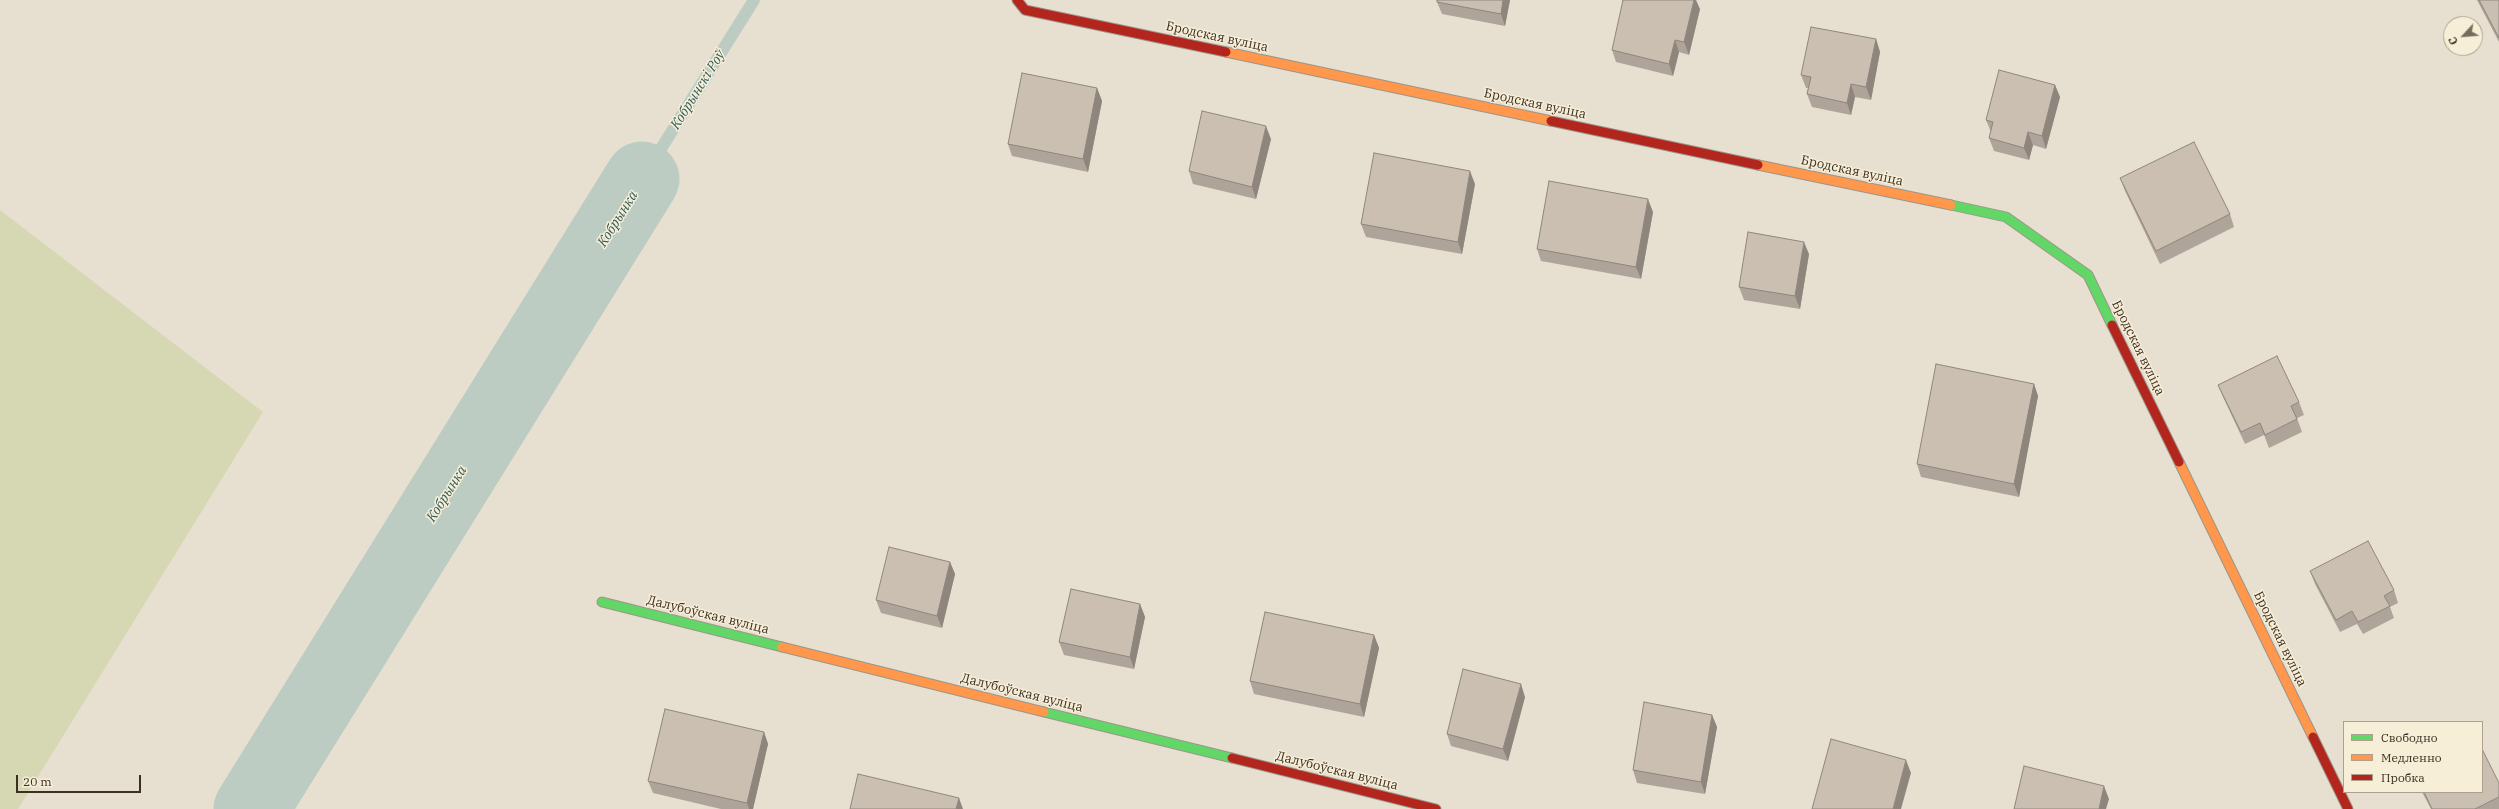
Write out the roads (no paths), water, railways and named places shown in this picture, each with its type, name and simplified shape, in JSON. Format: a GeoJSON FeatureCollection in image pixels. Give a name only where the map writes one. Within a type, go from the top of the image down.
{"type":"FeatureCollection","features":[{"type":"Feature","properties":{"kind":"street","name":"Бродская вуліца"},"geometry":{"type":"LineString","coordinates":[[1017,0],[1025,10],[2006,217],[2088,275],[2348,809]]}},
{"type":"Feature","properties":{"kind":"street","name":"Далубоўская вуліца"},"geometry":{"type":"LineString","coordinates":[[602,602],[1436,809]]}},
{"type":"Feature","properties":{"kind":"waterway","name":"Кобрынскі Роў"},"geometry":{"type":"LineString","coordinates":[[642,179],[754,0]]}},
{"type":"Feature","properties":{"kind":"waterway","name":"Кобрынка"},"geometry":{"type":"LineString","coordinates":[[251,809],[642,179]]}}]}
